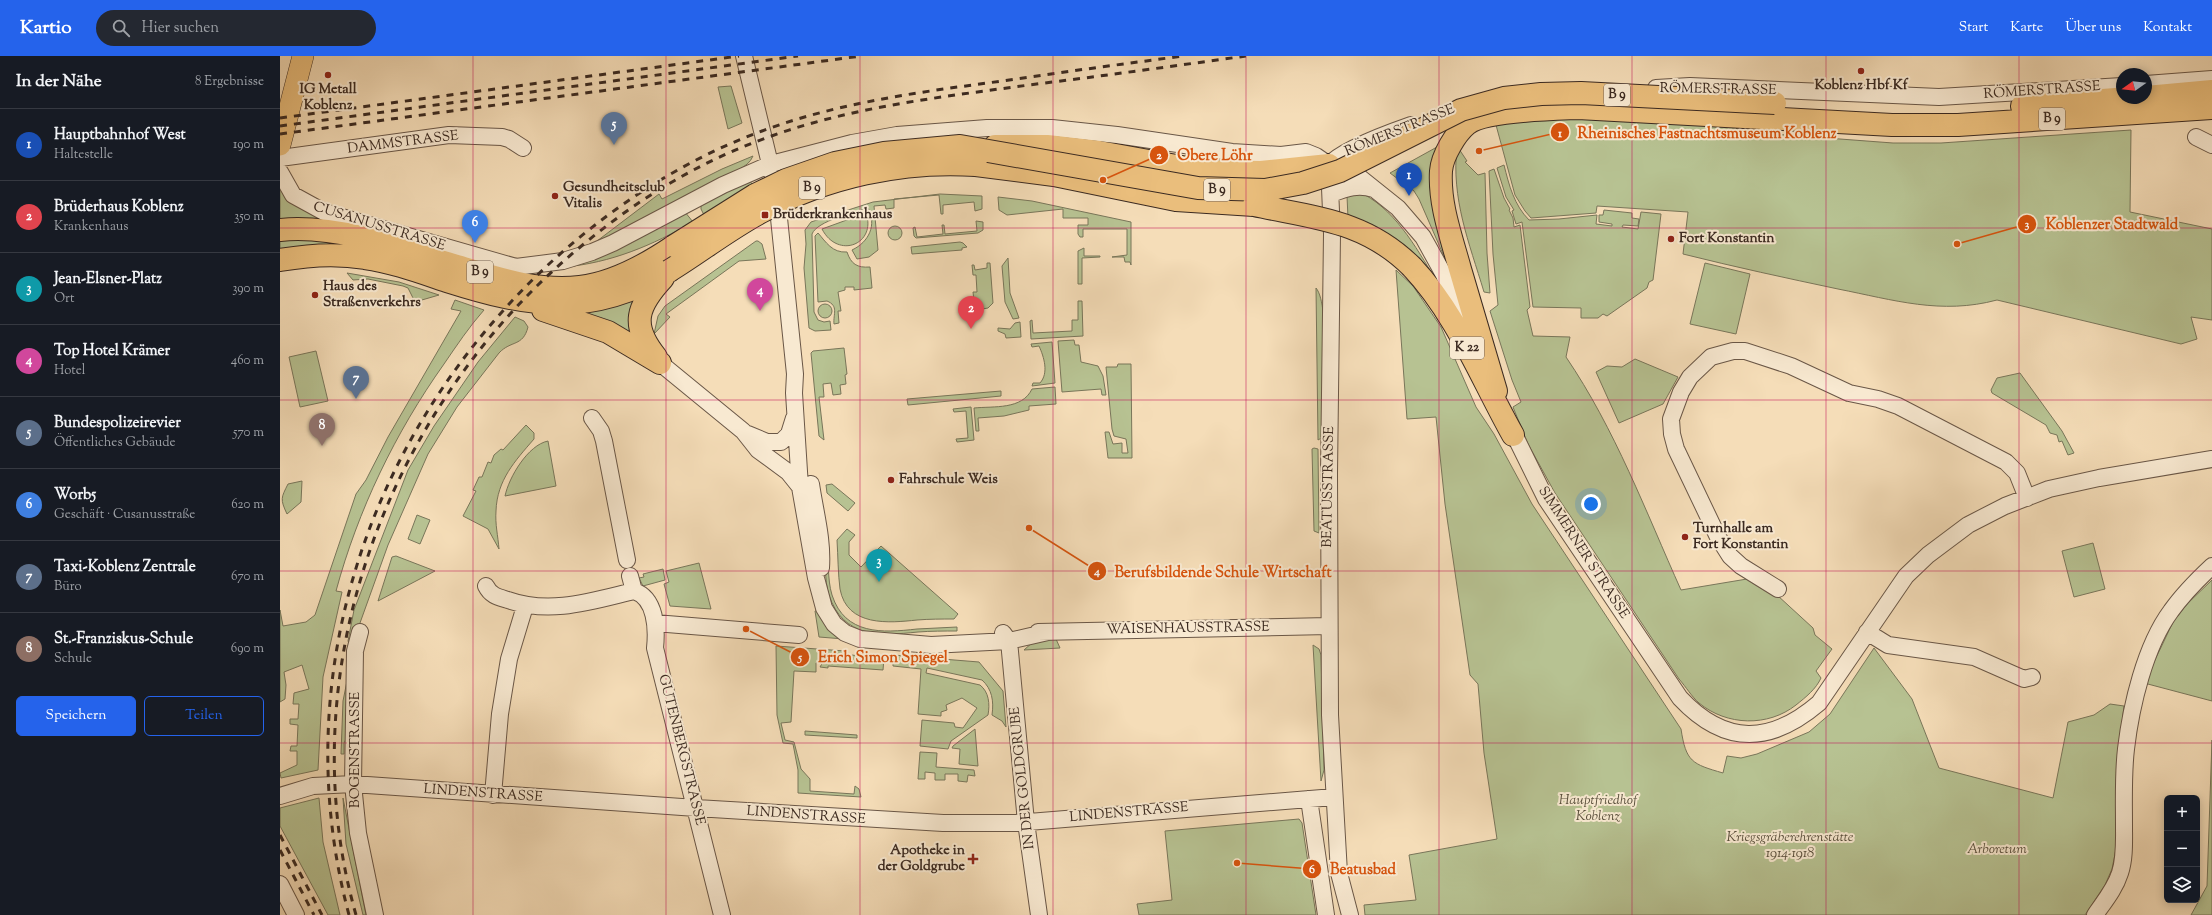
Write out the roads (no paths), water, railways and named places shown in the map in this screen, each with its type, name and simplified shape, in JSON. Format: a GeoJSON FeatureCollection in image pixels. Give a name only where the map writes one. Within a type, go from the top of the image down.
{"type":"FeatureCollection","features":[{"type":"Feature","properties":{"kind":"highway"},"geometry":{"type":"LineString","coordinates":[[2152,96],[2212,91]]}},
{"type":"Feature","properties":{"kind":"highway","name":"B 9"},"geometry":{"type":"LineString","coordinates":[[960,146],[1168,184],[1198,188],[1245,191],[1282,187],[1322,178],[1364,160],[1461,110],[1504,98],[1540,94],[1581,93],[1994,124],[2212,108]]}},
{"type":"Feature","properties":{"kind":"highway","name":"B 9"},"geometry":{"type":"LineString","coordinates":[[280,260],[333,255],[365,258],[398,265],[493,295],[550,304],[579,303],[606,298],[632,290],[669,271],[761,212],[804,191],[848,177],[915,166],[960,164],[1000,167],[1054,175],[1176,200],[1254,205],[1301,199],[1348,183],[1468,123],[1506,113],[1578,108],[1892,117],[2116,99]]}},
{"type":"Feature","properties":{"kind":"highway"},"geometry":{"type":"LineString","coordinates":[[1468,123],[1448,148],[1441,169],[1441,192],[1448,226],[1496,391]]}},
{"type":"Feature","properties":{"kind":"highway","name":"B 9"},"geometry":{"type":"LineString","coordinates":[[280,230],[315,229],[338,232],[361,237],[514,282],[563,288],[594,284],[611,279],[645,264],[755,195],[808,172],[862,157],[884,153],[960,146],[1047,146],[1099,152],[1204,171],[1239,173],[1292,170],[1329,165]]}},
{"type":"Feature","properties":{"kind":"highway","name":"K 22"},"geometry":{"type":"LineString","coordinates":[[1254,205],[1319,217],[1356,229],[1385,244],[1412,267],[1434,292],[1453,322],[1513,435]]}},
{"type":"Feature","properties":{"kind":"highway"},"geometry":{"type":"LineString","coordinates":[[516,267],[541,273],[578,272],[608,266],[674,246]]}},
{"type":"Feature","properties":{"kind":"highway"},"geometry":{"type":"LineString","coordinates":[[660,362],[644,342],[639,325],[642,306],[651,290],[669,271]]}},
{"type":"Feature","properties":{"kind":"highway"},"geometry":{"type":"LineString","coordinates":[[526,301],[550,313],[608,332],[660,362]]}},
{"type":"Feature","properties":{"kind":"main road"},"geometry":{"type":"LineString","coordinates":[[280,145],[303,56]]}},
{"type":"Feature","properties":{"kind":"street"},"geometry":{"type":"LineString","coordinates":[[744,56],[771,164],[780,220],[795,374],[797,449],[805,481]]}},
{"type":"Feature","properties":{"kind":"street"},"geometry":{"type":"LineString","coordinates":[[748,56],[748,74]]}},
{"type":"Feature","properties":{"kind":"street"},"geometry":{"type":"LineString","coordinates":[[2152,84],[2212,79]]}},
{"type":"Feature","properties":{"kind":"street","name":"RÖMERSTRASSE"},"geometry":{"type":"LineString","coordinates":[[1329,165],[1335,158],[1357,147],[1407,126],[1463,107],[1541,95],[1690,86],[1939,96],[2116,86]]}},
{"type":"Feature","properties":{"kind":"street","name":"SIMMERNER STRASSE"},"geometry":{"type":"LineString","coordinates":[[516,267],[563,261],[613,244],[723,185],[771,164],[852,142],[897,135],[952,129],[1020,128],[1117,135],[1232,152],[1281,155],[1306,152],[1316,156],[1329,165],[1358,176],[1378,190],[1398,208],[1423,238],[1444,276],[1496,391],[1513,435],[1546,499],[1665,678],[1694,713],[1712,724],[1731,732],[1751,734],[1782,728],[1801,718],[1818,703],[1906,576],[1951,536],[1980,518],[2049,489],[2098,478],[2212,459]]}},
{"type":"Feature","properties":{"kind":"street","name":"DAMMSTRASSE"},"geometry":{"type":"LineString","coordinates":[[280,158],[449,135],[502,137],[509,139],[523,148]]}},
{"type":"Feature","properties":{"kind":"street"},"geometry":{"type":"LineString","coordinates":[[2196,137],[2212,145]]}},
{"type":"Feature","properties":{"kind":"street","name":"BEATUSSTRASSE"},"geometry":{"type":"LineString","coordinates":[[1329,165],[1332,194],[1329,626],[1334,797],[1338,833],[1339,873],[1350,912]]}},
{"type":"Feature","properties":{"kind":"street","name":"CUSANUSSTRASSE"},"geometry":{"type":"LineString","coordinates":[[280,172],[293,195],[324,212],[516,267]]}},
{"type":"Feature","properties":{"kind":"street"},"geometry":{"type":"LineString","coordinates":[[1332,194],[1354,186],[1363,186],[1378,190]]}},
{"type":"Feature","properties":{"kind":"street"},"geometry":{"type":"LineString","coordinates":[[1778,589],[1741,566],[1730,556],[1718,537],[1676,449],[1672,434],[1671,420],[1680,392],[1702,364],[1721,353],[1745,351],[1757,354],[1791,366],[1849,394],[1878,399],[1898,406],[2006,462],[2017,473],[2028,498]]}},
{"type":"Feature","properties":{"kind":"street"},"geometry":{"type":"LineString","coordinates":[[660,362],[743,431],[762,452],[788,472],[805,481]]}},
{"type":"Feature","properties":{"kind":"street"},"geometry":{"type":"LineString","coordinates":[[795,374],[801,397],[797,449],[805,481]]}},
{"type":"Feature","properties":{"kind":"street"},"geometry":{"type":"LineString","coordinates":[[777,443],[784,440],[789,434],[795,412]]}},
{"type":"Feature","properties":{"kind":"street"},"geometry":{"type":"LineString","coordinates":[[592,418],[601,431],[604,442],[627,560]]}},
{"type":"Feature","properties":{"kind":"street"},"geometry":{"type":"LineString","coordinates":[[743,431],[762,441],[777,443],[797,449]]}},
{"type":"Feature","properties":{"kind":"street"},"geometry":{"type":"LineString","coordinates":[[762,452],[780,457],[797,449]]}},
{"type":"Feature","properties":{"kind":"street","name":"WAISENHAUSSTRASSE"},"geometry":{"type":"LineString","coordinates":[[805,481],[821,537],[821,593],[826,613],[834,624],[845,632],[870,640],[948,645],[1005,636],[1048,632],[1329,626]]}},
{"type":"Feature","properties":{"kind":"street"},"geometry":{"type":"LineString","coordinates":[[2095,915],[2112,890],[2120,873],[2124,852],[2126,749],[2133,706],[2147,660],[2160,629],[2170,612],[2187,591],[2212,566]]}},
{"type":"Feature","properties":{"kind":"street","name":"GUTENBERGSTRASSE"},"geometry":{"type":"LineString","coordinates":[[486,586],[490,594],[525,606],[552,608],[572,606],[632,584],[646,598],[656,630],[655,648],[722,915]]}},
{"type":"Feature","properties":{"kind":"street"},"geometry":{"type":"LineString","coordinates":[[493,795],[500,714],[509,659],[525,606]]}},
{"type":"Feature","properties":{"kind":"street"},"geometry":{"type":"LineString","coordinates":[[654,623],[799,635]]}},
{"type":"Feature","properties":{"kind":"street","name":"BOGENSTRASSE"},"geometry":{"type":"LineString","coordinates":[[360,632],[355,651],[354,784],[358,833],[375,915]]}},
{"type":"Feature","properties":{"kind":"street"},"geometry":{"type":"LineString","coordinates":[[1867,632],[1888,645],[1974,657],[2024,679],[2032,677]]}},
{"type":"Feature","properties":{"kind":"street","name":"IN DER GOLDGRUBE"},"geometry":{"type":"LineString","coordinates":[[1005,636],[1026,822],[1039,915]]}},
{"type":"Feature","properties":{"kind":"street","name":"LINDENSTRASSE"},"geometry":{"type":"LineString","coordinates":[[280,796],[313,786],[354,784],[493,795],[936,823],[1026,822],[1334,797]]}},
{"type":"Feature","properties":{"kind":"street"},"geometry":{"type":"LineString","coordinates":[[1309,799],[1326,915]]}},
{"type":"Feature","properties":{"kind":"street"},"geometry":{"type":"LineString","coordinates":[[280,884],[296,915]]}},
{"type":"Feature","properties":{"kind":"railway"},"geometry":{"type":"LineString","coordinates":[[280,118],[739,56]]}},
{"type":"Feature","properties":{"kind":"railway"},"geometry":{"type":"LineString","coordinates":[[280,126],[798,56]]}},
{"type":"Feature","properties":{"kind":"railway"},"geometry":{"type":"LineString","coordinates":[[280,134],[861,56]]}},
{"type":"Feature","properties":{"kind":"railway"},"geometry":{"type":"LineString","coordinates":[[349,915],[332,825],[328,736],[337,648],[358,562],[390,480],[433,402],[486,330],[549,264],[597,223],[649,187],[676,171],[733,143],[791,121],[851,105],[941,89],[1183,56]]}},
{"type":"Feature","properties":{"kind":"railway"},"geometry":{"type":"LineString","coordinates":[[356,915],[338,823],[335,731],[346,639],[370,550],[406,465],[454,385],[512,312],[579,248],[622,214],[691,171],[715,159],[766,138],[830,118],[896,104],[1246,56]]}},
{"type":"Feature","properties":{"kind":"railway"},"geometry":{"type":"LineString","coordinates":[[280,835],[322,915]]}},
{"type":"Feature","properties":{"kind":"railway"},"geometry":{"type":"LineString","coordinates":[[280,850],[314,915]]}},
{"type":"Feature","properties":{"kind":"place","name":"Koblenz Hbf Kf"},"geometry":{"type":"Point","coordinates":[1861,71]}},
{"type":"Feature","properties":{"kind":"place","name":"IG Metall Koblenz"},"geometry":{"type":"Point","coordinates":[328,75]}},
{"type":"Feature","properties":{"kind":"place","name":"Bundespolizeirevier"},"geometry":{"type":"Point","coordinates":[614,145]}},
{"type":"Feature","properties":{"kind":"place","name":"Rheinisches Fastnachtsmuseum Koblenz"},"geometry":{"type":"Point","coordinates":[1479,151]}},
{"type":"Feature","properties":{"kind":"place","name":"Obere Löhr"},"geometry":{"type":"Point","coordinates":[1103,180]}},
{"type":"Feature","properties":{"kind":"place","name":"Gesundheitsclub Vitalis"},"geometry":{"type":"Point","coordinates":[555,196]}},
{"type":"Feature","properties":{"kind":"place","name":"Hauptbahnhof West"},"geometry":{"type":"Point","coordinates":[1409,196]}},
{"type":"Feature","properties":{"kind":"place","name":"Brüderkrankenhaus"},"geometry":{"type":"Point","coordinates":[765,215]}},
{"type":"Feature","properties":{"kind":"place","name":"Fort Konstantin"},"geometry":{"type":"Point","coordinates":[1671,239]}},
{"type":"Feature","properties":{"kind":"place","name":"Worb5"},"geometry":{"type":"Point","coordinates":[475,243]}},
{"type":"Feature","properties":{"kind":"place","name":"Koblenzer Stadtwald"},"geometry":{"type":"Point","coordinates":[1957,244]}},
{"type":"Feature","properties":{"kind":"place","name":"Haus des Straßenverkehrs"},"geometry":{"type":"Point","coordinates":[315,295]}},
{"type":"Feature","properties":{"kind":"place","name":"Top Hotel Krämer"},"geometry":{"type":"Point","coordinates":[760,311]}},
{"type":"Feature","properties":{"kind":"place","name":"Brüderhaus Koblenz"},"geometry":{"type":"Point","coordinates":[971,329]}},
{"type":"Feature","properties":{"kind":"place","name":"Taxi-Koblenz Zentrale"},"geometry":{"type":"Point","coordinates":[356,399]}},
{"type":"Feature","properties":{"kind":"place","name":"St.-Franziskus-Schule"},"geometry":{"type":"Point","coordinates":[322,446]}},
{"type":"Feature","properties":{"kind":"place","name":"Fahrschule Weis"},"geometry":{"type":"Point","coordinates":[891,480]}},
{"type":"Feature","properties":{"kind":"place","name":"Berufsbildende Schule Wirtschaft"},"geometry":{"type":"Point","coordinates":[1029,528]}},
{"type":"Feature","properties":{"kind":"place","name":"Turnhalle am Fort Konstantin"},"geometry":{"type":"Point","coordinates":[1685,537]}},
{"type":"Feature","properties":{"kind":"place","name":"Jean-Elsner-Platz"},"geometry":{"type":"Point","coordinates":[879,582]}},
{"type":"Feature","properties":{"kind":"place","name":"Erich Simon Spiegel"},"geometry":{"type":"Point","coordinates":[746,629]}},
{"type":"Feature","properties":{"kind":"place","name":"Apotheke in der Goldgrube"},"geometry":{"type":"Point","coordinates":[973,859]}},
{"type":"Feature","properties":{"kind":"place","name":"Beatusbad"},"geometry":{"type":"Point","coordinates":[1237,863]}},
{"type":"Feature","properties":{"kind":"park label","name":"Hauptfriedhof Koblenz"},"geometry":{"type":"Point","coordinates":[1598,810]}},
{"type":"Feature","properties":{"kind":"park label","name":"Kriegsgräberehrenstätte 1914-1918"},"geometry":{"type":"Point","coordinates":[1790,846]}},
{"type":"Feature","properties":{"kind":"park label","name":"Arboretum"},"geometry":{"type":"Point","coordinates":[1997,850]}}]}
